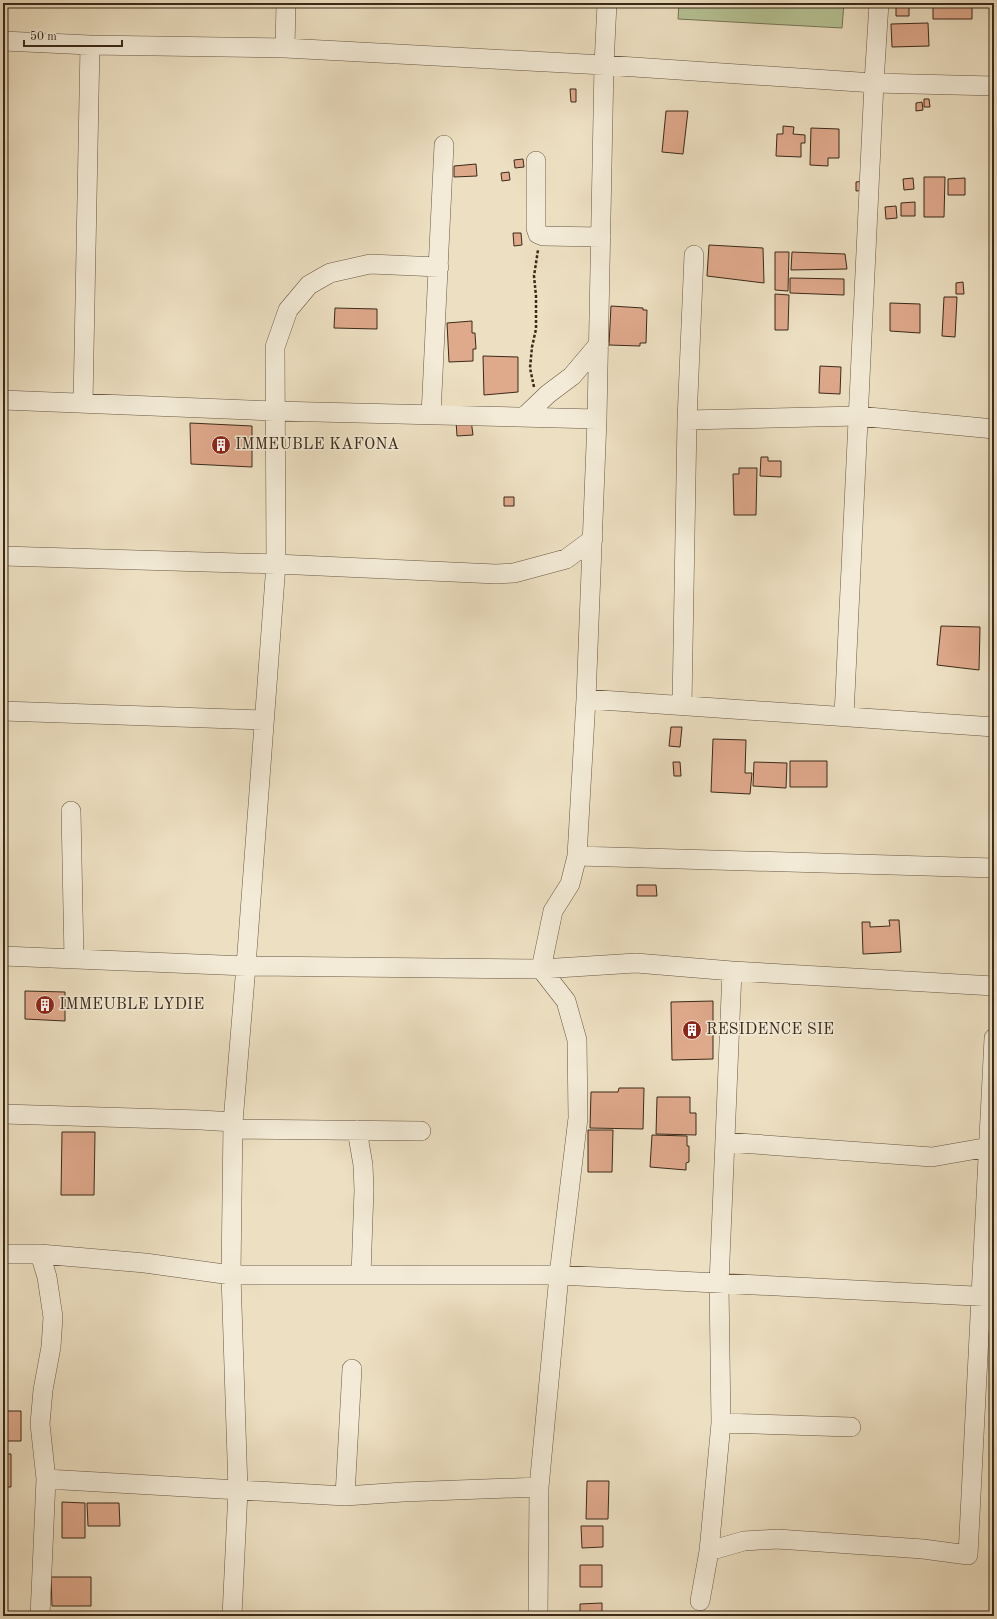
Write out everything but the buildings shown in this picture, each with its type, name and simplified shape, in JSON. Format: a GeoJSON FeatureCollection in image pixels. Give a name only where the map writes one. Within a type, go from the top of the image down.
{"type":"FeatureCollection","features":[{"type":"Feature","properties":{"kind":"street"},"geometry":{"type":"LineString","coordinates":[[285,48],[286,3]]}},
{"type":"Feature","properties":{"kind":"street"},"geometry":{"type":"LineString","coordinates":[[538,1616],[539,1488],[559,1275],[578,1118],[577,1040],[566,1001],[541,969],[553,911],[570,884],[577,856],[593,539],[599,344],[604,65],[607,3]]}},
{"type":"Feature","properties":{"kind":"street"},"geometry":{"type":"LineString","coordinates":[[844,716],[879,3]]}},
{"type":"Feature","properties":{"kind":"street"},"geometry":{"type":"LineString","coordinates":[[3,41],[90,45],[285,48],[604,65],[874,83],[994,86]]}},
{"type":"Feature","properties":{"kind":"street"},"geometry":{"type":"LineString","coordinates":[[83,403],[90,45]]}},
{"type":"Feature","properties":{"kind":"street"},"geometry":{"type":"LineString","coordinates":[[431,415],[444,145]]}},
{"type":"Feature","properties":{"kind":"street"},"geometry":{"type":"LineString","coordinates":[[536,161],[536,228],[538,234],[543,236],[601,237]]}},
{"type":"Feature","properties":{"kind":"street"},"geometry":{"type":"LineString","coordinates":[[682,704],[687,420],[694,255]]}},
{"type":"Feature","properties":{"kind":"street"},"geometry":{"type":"LineString","coordinates":[[232,1616],[238,1490],[231,1274],[233,1126],[276,564],[275,347],[288,310],[309,286],[330,273],[370,264],[439,267]]}},
{"type":"Feature","properties":{"kind":"street"},"geometry":{"type":"LineString","coordinates":[[524,417],[572,376],[599,344]]}},
{"type":"Feature","properties":{"kind":"street"},"geometry":{"type":"LineString","coordinates":[[3,400],[275,411],[597,418]]}},
{"type":"Feature","properties":{"kind":"street"},"geometry":{"type":"LineString","coordinates":[[687,420],[858,416],[994,429]]}},
{"type":"Feature","properties":{"kind":"street"},"geometry":{"type":"LineString","coordinates":[[3,556],[276,564],[496,574],[514,573],[566,559],[593,539]]}},
{"type":"Feature","properties":{"kind":"street"},"geometry":{"type":"LineString","coordinates":[[586,699],[682,704],[994,727]]}},
{"type":"Feature","properties":{"kind":"street"},"geometry":{"type":"LineString","coordinates":[[3,711],[264,720]]}},
{"type":"Feature","properties":{"kind":"street"},"geometry":{"type":"LineString","coordinates":[[71,811],[74,959]]}},
{"type":"Feature","properties":{"kind":"street"},"geometry":{"type":"LineString","coordinates":[[577,856],[994,868]]}},
{"type":"Feature","properties":{"kind":"street"},"geometry":{"type":"LineString","coordinates":[[3,956],[246,966],[541,969],[636,963],[732,971],[994,986]]}},
{"type":"Feature","properties":{"kind":"street"},"geometry":{"type":"LineString","coordinates":[[700,1601],[709,1551],[721,1423],[719,1284],[732,971]]}},
{"type":"Feature","properties":{"kind":"street"},"geometry":{"type":"LineString","coordinates":[[709,1551],[744,1541],[778,1539],[923,1549],[968,1555],[988,1297],[989,1147],[994,1038]]}},
{"type":"Feature","properties":{"kind":"street"},"geometry":{"type":"LineString","coordinates":[[3,1114],[201,1120],[233,1126],[422,1131]]}},
{"type":"Feature","properties":{"kind":"street"},"geometry":{"type":"LineString","coordinates":[[357,1130],[363,1165],[364,1190],[361,1275]]}},
{"type":"Feature","properties":{"kind":"street"},"geometry":{"type":"LineString","coordinates":[[725,1142],[932,1157],[989,1147]]}},
{"type":"Feature","properties":{"kind":"street"},"geometry":{"type":"LineString","coordinates":[[3,1254],[40,1254],[145,1263],[231,1274],[559,1275],[988,1297]]}},
{"type":"Feature","properties":{"kind":"street"},"geometry":{"type":"LineString","coordinates":[[40,1254],[47,1278],[53,1316],[51,1347],[43,1390],[40,1424],[46,1479],[40,1616]]}},
{"type":"Feature","properties":{"kind":"street"},"geometry":{"type":"LineString","coordinates":[[345,1496],[352,1368]]}},
{"type":"Feature","properties":{"kind":"street"},"geometry":{"type":"LineString","coordinates":[[721,1423],[851,1428]]}},
{"type":"Feature","properties":{"kind":"street"},"geometry":{"type":"LineString","coordinates":[[46,1479],[345,1496],[418,1491],[539,1488]]}},
{"type":"Feature","properties":{"kind":"path"},"geometry":{"type":"LineString","coordinates":[[538,404],[530,368],[532,347],[536,329],[536,296],[534,276],[537,254],[543,236]]}},
{"type":"Feature","properties":{"kind":"green space"},"geometry":{"type":"Polygon","coordinates":[[[679,3],[844,3],[842,28],[678,19],[679,3]]]}},
{"type":"Feature","properties":{"kind":"place","name":"IMMEUBLE KAFONA"},"geometry":{"type":"Point","coordinates":[221,445]}},
{"type":"Feature","properties":{"kind":"place","name":"IMMEUBLE LYDIE"},"geometry":{"type":"Point","coordinates":[45,1005]}},
{"type":"Feature","properties":{"kind":"place","name":"RESIDENCE SIE"},"geometry":{"type":"Point","coordinates":[692,1030]}}]}
